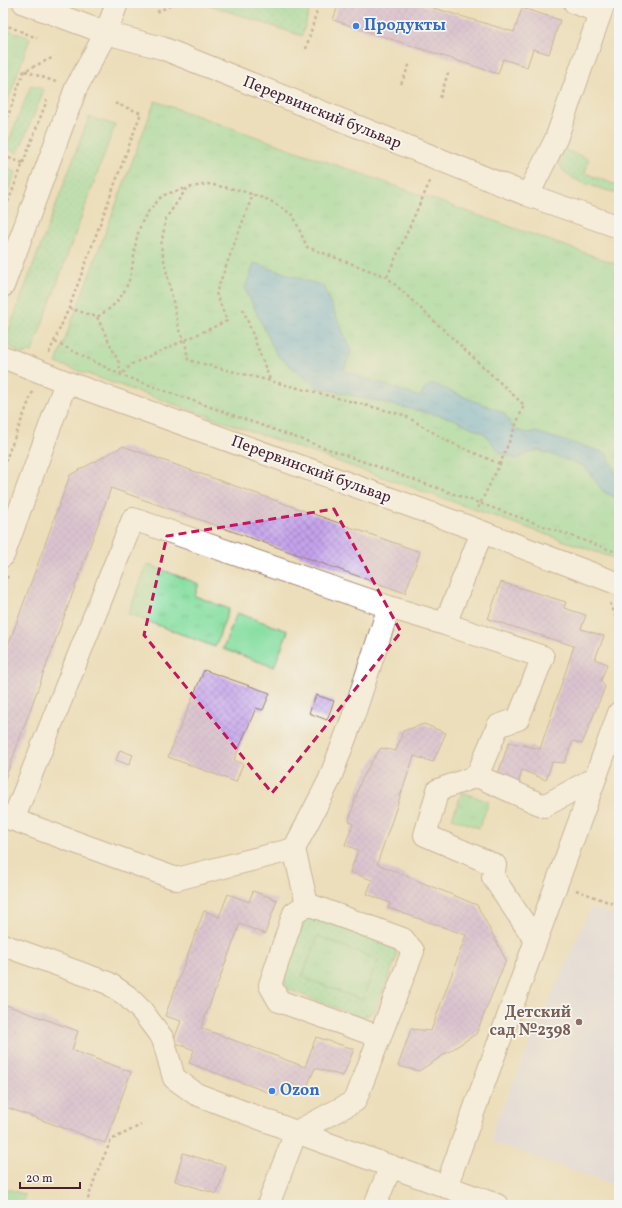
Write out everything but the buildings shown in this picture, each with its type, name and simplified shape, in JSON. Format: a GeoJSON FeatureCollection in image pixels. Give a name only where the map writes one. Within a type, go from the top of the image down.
{"type":"FeatureCollection","features":[{"type":"Feature","properties":{"kind":"street","name":"Перервинский бульвар"},"geometry":{"type":"LineString","coordinates":[[24,3],[106,33],[162,48],[528,195],[619,227]]}},
{"type":"Feature","properties":{"kind":"street"},"geometry":{"type":"LineString","coordinates":[[3,286],[76,88],[106,33],[117,3]]}},
{"type":"Feature","properties":{"kind":"street"},"geometry":{"type":"LineString","coordinates":[[528,195],[556,139],[602,8],[575,3]]}},
{"type":"Feature","properties":{"kind":"street","name":"Перервинский бульвар"},"geometry":{"type":"LineString","coordinates":[[3,357],[66,382],[482,532],[613,590]]}},
{"type":"Feature","properties":{"kind":"street"},"geometry":{"type":"LineString","coordinates":[[3,556],[66,382]]}},
{"type":"Feature","properties":{"kind":"street"},"geometry":{"type":"LineString","coordinates":[[294,849],[177,879],[8,818],[133,518],[389,608],[445,624],[543,657],[518,720],[498,726],[477,776]]}},
{"type":"Feature","properties":{"kind":"street"},"geometry":{"type":"LineString","coordinates":[[445,624],[482,532]]}},
{"type":"Feature","properties":{"kind":"street"},"geometry":{"type":"LineString","coordinates":[[307,904],[294,849],[329,781],[353,716],[389,608]]}},
{"type":"Feature","properties":{"kind":"street"},"geometry":{"type":"LineString","coordinates":[[446,1187],[536,941],[556,882],[619,713]]}},
{"type":"Feature","properties":{"kind":"street"},"geometry":{"type":"LineString","coordinates":[[536,941],[493,877],[495,866],[425,835],[438,790],[477,776],[544,806],[595,778]]}},
{"type":"Feature","properties":{"kind":"street"},"geometry":{"type":"LineString","coordinates":[[268,1205],[296,1132],[355,1101],[412,951],[402,939],[307,904]]}},
{"type":"Feature","properties":{"kind":"street"},"geometry":{"type":"LineString","coordinates":[[307,904],[294,913],[270,985],[279,1001],[380,1037]]}},
{"type":"Feature","properties":{"kind":"street"},"geometry":{"type":"LineString","coordinates":[[3,945],[108,983],[128,996],[142,1011],[163,1039],[174,1078],[196,1094],[496,1205]]}},
{"type":"Feature","properties":{"kind":"street"},"geometry":{"type":"LineString","coordinates":[[375,1205],[391,1166]]}},
{"type":"Feature","properties":{"kind":"path"},"geometry":{"type":"LineString","coordinates":[[157,12],[176,3]]}},
{"type":"Feature","properties":{"kind":"path"},"geometry":{"type":"LineString","coordinates":[[306,49],[319,4],[311,3]]}},
{"type":"Feature","properties":{"kind":"path"},"geometry":{"type":"LineString","coordinates":[[3,24],[37,38]]}},
{"type":"Feature","properties":{"kind":"path"},"geometry":{"type":"LineString","coordinates":[[3,130],[24,71],[54,57]]}},
{"type":"Feature","properties":{"kind":"path"},"geometry":{"type":"LineString","coordinates":[[401,84],[410,63]]}},
{"type":"Feature","properties":{"kind":"path"},"geometry":{"type":"LineString","coordinates":[[24,71],[60,83]]}},
{"type":"Feature","properties":{"kind":"path"},"geometry":{"type":"LineString","coordinates":[[440,98],[448,74]]}},
{"type":"Feature","properties":{"kind":"path"},"geometry":{"type":"LineString","coordinates":[[52,88],[54,81]]}},
{"type":"Feature","properties":{"kind":"path"},"geometry":{"type":"LineString","coordinates":[[3,215],[49,95]]}},
{"type":"Feature","properties":{"kind":"path"},"geometry":{"type":"LineString","coordinates":[[3,466],[40,372],[69,308],[141,113],[114,104]]}},
{"type":"Feature","properties":{"kind":"path"},"geometry":{"type":"LineString","coordinates":[[3,156],[23,163]]}},
{"type":"Feature","properties":{"kind":"path"},"geometry":{"type":"LineString","coordinates":[[387,277],[431,179]]}},
{"type":"Feature","properties":{"kind":"path"},"geometry":{"type":"LineString","coordinates":[[97,317],[108,310],[120,299],[130,280],[138,234],[147,214],[162,196],[187,188],[208,184],[239,190],[269,200],[293,215],[307,248],[387,277],[524,405],[500,464],[449,442],[404,415],[188,360],[185,340],[180,334],[161,246],[166,218],[187,188]]}},
{"type":"Feature","properties":{"kind":"path"},"geometry":{"type":"LineString","coordinates":[[121,375],[132,364],[227,321],[216,293],[252,194]]}},
{"type":"Feature","properties":{"kind":"path"},"geometry":{"type":"LineString","coordinates":[[69,308],[97,317],[119,363],[121,375]]}},
{"type":"Feature","properties":{"kind":"path"},"geometry":{"type":"LineString","coordinates":[[243,309],[271,380]]}},
{"type":"Feature","properties":{"kind":"path"},"geometry":{"type":"LineString","coordinates":[[54,342],[121,375],[619,553]]}},
{"type":"Feature","properties":{"kind":"path"},"geometry":{"type":"LineString","coordinates":[[613,590],[619,624]]}},
{"type":"Feature","properties":{"kind":"path"},"geometry":{"type":"LineString","coordinates":[[556,882],[619,906]]}},
{"type":"Feature","properties":{"kind":"path"},"geometry":{"type":"LineString","coordinates":[[86,1205],[97,1172],[111,1140],[140,1125]]}},
{"type":"Feature","properties":{"kind":"path"},"geometry":{"type":"LineString","coordinates":[[189,1205],[190,1200]]}},
{"type":"Feature","properties":{"kind":"highlighted area"},"geometry":{"type":"Polygon","coordinates":[[[334,509],[401,632],[272,793],[144,635],[167,536],[334,509]]]}},
{"type":"Feature","properties":{"kind":"shaded area","name":"Детский сад №2398"},"geometry":{"type":"Polygon","coordinates":[[[591,907],[619,917],[619,1187],[492,1142],[494,1126],[591,907]]]}},
{"type":"Feature","properties":{"kind":"green space"},"geometry":{"type":"Polygon","coordinates":[[[203,3],[262,3],[285,10],[296,3],[310,8],[302,36],[203,3]]]}},
{"type":"Feature","properties":{"kind":"green space"},"geometry":{"type":"Polygon","coordinates":[[[3,28],[30,38],[3,115],[3,28]]]}},
{"type":"Feature","properties":{"kind":"green space"},"geometry":{"type":"Polygon","coordinates":[[[31,85],[44,90],[18,153],[6,148],[31,85]]]}},
{"type":"Feature","properties":{"kind":"green space"},"geometry":{"type":"Polygon","coordinates":[[[155,101],[619,265],[619,560],[56,363],[155,101]]]}},
{"type":"Feature","properties":{"kind":"green space"},"geometry":{"type":"Polygon","coordinates":[[[89,117],[115,125],[32,352],[22,354],[9,346],[7,335],[89,117]]]}},
{"type":"Feature","properties":{"kind":"green space"},"geometry":{"type":"Polygon","coordinates":[[[563,149],[589,159],[585,173],[619,186],[619,194],[588,185],[568,175],[561,168],[559,159],[563,149]]]}},
{"type":"Feature","properties":{"kind":"green space"},"geometry":{"type":"Polygon","coordinates":[[[3,167],[16,172],[3,203],[3,167]]]}},
{"type":"Feature","properties":{"kind":"green space"},"geometry":{"type":"Polygon","coordinates":[[[147,564],[199,584],[195,596],[229,609],[215,647],[128,614],[147,564]]]}},
{"type":"Feature","properties":{"kind":"green space"},"geometry":{"type":"Polygon","coordinates":[[[237,613],[288,631],[274,667],[223,649],[237,613]]]}},
{"type":"Feature","properties":{"kind":"green space"},"geometry":{"type":"Polygon","coordinates":[[[462,792],[489,802],[479,828],[452,818],[462,792]]]}},
{"type":"Feature","properties":{"kind":"green space"},"geometry":{"type":"Polygon","coordinates":[[[317,916],[394,946],[397,956],[375,1011],[362,1018],[287,989],[283,976],[305,920],[317,916]]]}},
{"type":"Feature","properties":{"kind":"green space"},"geometry":{"type":"Polygon","coordinates":[[[318,936],[378,960],[362,1000],[302,977],[318,936]]]}},
{"type":"Feature","properties":{"kind":"green space"},"geometry":{"type":"Polygon","coordinates":[[[3,1187],[25,1195],[21,1205],[3,1205],[3,1187]]]}},
{"type":"Feature","properties":{"kind":"water"},"geometry":{"type":"Polygon","coordinates":[[[254,263],[323,286],[351,350],[344,371],[420,397],[426,387],[433,384],[504,413],[514,429],[525,433],[535,432],[606,453],[619,480],[619,499],[604,492],[584,466],[538,450],[516,459],[500,453],[485,434],[454,419],[316,387],[277,355],[245,289],[254,263]]]}},
{"type":"Feature","properties":{"kind":"place","name":"Продукты"},"geometry":{"type":"Point","coordinates":[356,26]}},
{"type":"Feature","properties":{"kind":"place","name":"Детский сад №2398"},"geometry":{"type":"Point","coordinates":[579,1022]}},
{"type":"Feature","properties":{"kind":"place","name":"Ozon"},"geometry":{"type":"Point","coordinates":[272,1091]}}]}
